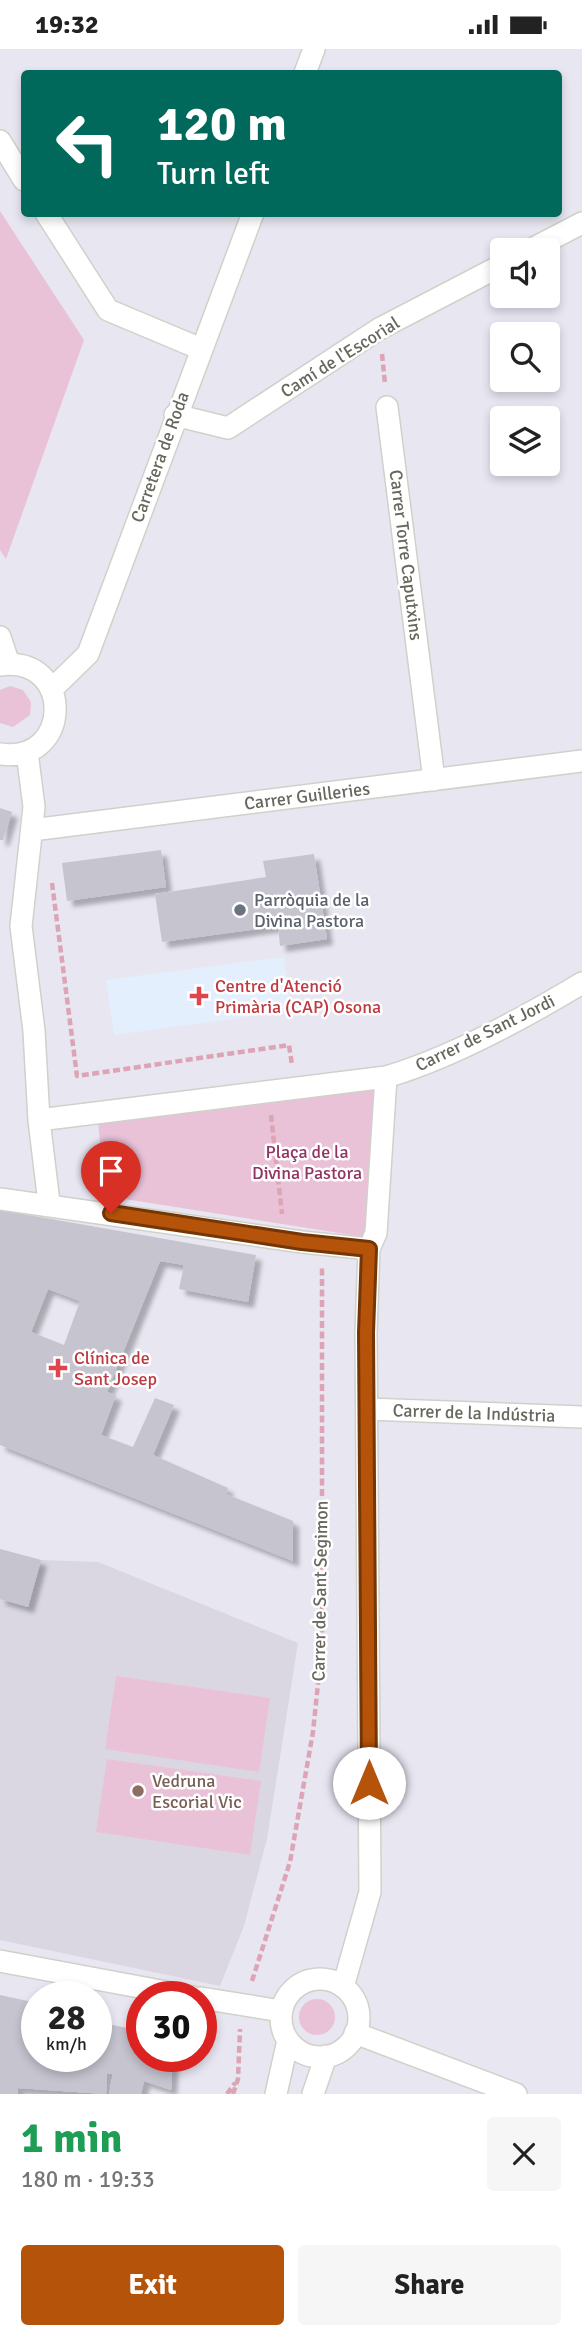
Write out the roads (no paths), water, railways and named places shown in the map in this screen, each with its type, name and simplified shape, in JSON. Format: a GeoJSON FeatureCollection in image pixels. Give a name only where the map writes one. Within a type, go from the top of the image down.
{"type":"FeatureCollection","features":[{"type":"Feature","properties":{"kind":"street"},"geometry":{"type":"LineString","coordinates":[[306,70],[314,49]]}},
{"type":"Feature","properties":{"kind":"street"},"geometry":{"type":"LineString","coordinates":[[0,141],[21,175]]}},
{"type":"Feature","properties":{"kind":"street"},"geometry":{"type":"LineString","coordinates":[[49,217],[108,310],[201,349]]}},
{"type":"Feature","properties":{"kind":"street","name":"Carretera de Roda"},"geometry":{"type":"LineString","coordinates":[[51,690],[88,654],[251,217]]}},
{"type":"Feature","properties":{"kind":"street"},"geometry":{"type":"LineString","coordinates":[[553,238],[582,223]]}},
{"type":"Feature","properties":{"kind":"street","name":"Camí de l'Escorial"},"geometry":{"type":"LineString","coordinates":[[176,415],[228,428],[379,329],[490,271]]}},
{"type":"Feature","properties":{"kind":"street","name":"Carrer Torre Caputxins"},"geometry":{"type":"LineString","coordinates":[[387,407],[434,780]]}},
{"type":"Feature","properties":{"kind":"street"},"geometry":{"type":"LineString","coordinates":[[0,638],[4,665],[37,672],[51,690],[56,711],[53,726],[46,739],[27,752],[0,754]]}},
{"type":"Feature","properties":{"kind":"street"},"geometry":{"type":"LineString","coordinates":[[27,752],[34,807],[32,830],[10,925],[34,1031],[39,1121],[49,1203]]}},
{"type":"Feature","properties":{"kind":"street","name":"Carrer Guilleries"},"geometry":{"type":"LineString","coordinates":[[32,830],[582,761]]}},
{"type":"Feature","properties":{"kind":"street","name":"Carrer de Sant Jordi"},"geometry":{"type":"LineString","coordinates":[[386,1077],[410,1070],[529,1015],[582,983]]}},
{"type":"Feature","properties":{"kind":"street"},"geometry":{"type":"LineString","coordinates":[[39,1121],[386,1077],[376,1233],[369,1249],[367,1409],[370,1892],[344,1987]]}},
{"type":"Feature","properties":{"kind":"street"},"geometry":{"type":"LineString","coordinates":[[0,1199],[49,1203],[302,1242],[369,1249]]}},
{"type":"Feature","properties":{"kind":"street","name":"Carrer de la Indústria"},"geometry":{"type":"LineString","coordinates":[[367,1409],[582,1417]]}},
{"type":"Feature","properties":{"kind":"street"},"geometry":{"type":"LineString","coordinates":[[0,1961],[126,1985]]}},
{"type":"Feature","properties":{"kind":"street"},"geometry":{"type":"LineString","coordinates":[[318,1979],[344,1987],[356,2004],[359,2019],[355,2033],[344,2049],[326,2056],[304,2054],[288,2040],[282,2027],[281,2011],[288,1995],[301,1983],[318,1979]]}},
{"type":"Feature","properties":{"kind":"street"},"geometry":{"type":"LineString","coordinates":[[217,2001],[281,2011]]}},
{"type":"Feature","properties":{"kind":"street"},"geometry":{"type":"LineString","coordinates":[[355,2033],[516,2094]]}},
{"type":"Feature","properties":{"kind":"street"},"geometry":{"type":"LineString","coordinates":[[276,2094],[288,2040]]}},
{"type":"Feature","properties":{"kind":"street"},"geometry":{"type":"LineString","coordinates":[[313,2094],[326,2056]]}},
{"type":"Feature","properties":{"kind":"place","name":"Parròquia de la Divina Pastora"},"geometry":{"type":"Point","coordinates":[240,910]}},
{"type":"Feature","properties":{"kind":"place","name":"Centre d'Atenció Primària (CAP) Osona"},"geometry":{"type":"Point","coordinates":[199,996]}},
{"type":"Feature","properties":{"kind":"place","name":"Clínica de Sant Josep"},"geometry":{"type":"Point","coordinates":[58,1368]}},
{"type":"Feature","properties":{"kind":"place","name":"Vedruna Escorial Vic"},"geometry":{"type":"Point","coordinates":[138,1791]}},
{"type":"Feature","properties":{"kind":"park label","name":"Plaça de la Divina Pastora"},"geometry":{"type":"Point","coordinates":[307,1162]}}]}
